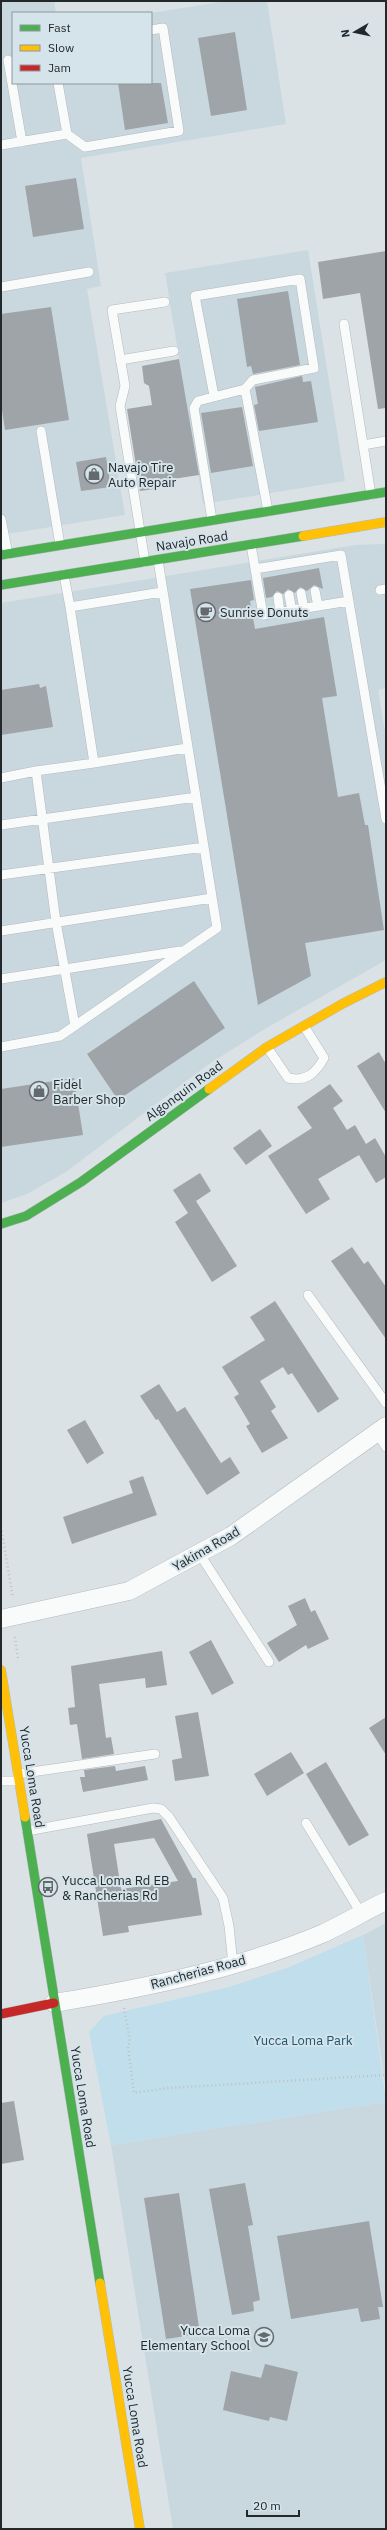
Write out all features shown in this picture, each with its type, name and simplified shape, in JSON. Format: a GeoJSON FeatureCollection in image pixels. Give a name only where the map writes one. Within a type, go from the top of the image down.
{"type":"FeatureCollection","features":[{"type":"Feature","properties":{"kind":"main road","name":"Navajo Road"},"geometry":{"type":"LineString","coordinates":[[4,554],[386,492]]}},
{"type":"Feature","properties":{"kind":"main road","name":"Navajo Road"},"geometry":{"type":"LineString","coordinates":[[1,585],[386,522]]}},
{"type":"Feature","properties":{"kind":"main road","name":"Algonquin Road"},"geometry":{"type":"LineString","coordinates":[[1,1224],[26,1216],[80,1182],[267,1047],[386,982]]}},
{"type":"Feature","properties":{"kind":"main road","name":"Yucca Loma Road"},"geometry":{"type":"LineString","coordinates":[[1,1670],[140,2529]]}},
{"type":"Feature","properties":{"kind":"main road","name":"Rancherias Road"},"geometry":{"type":"LineString","coordinates":[[1,2014],[54,2003]]}},
{"type":"Feature","properties":{"kind":"street","name":"Yakima Road"},"geometry":{"type":"LineString","coordinates":[[1,1619],[130,1591],[231,1536],[383,1436]]}},
{"type":"Feature","properties":{"kind":"street","name":"Rancherias Road"},"geometry":{"type":"LineString","coordinates":[[54,2003],[121,1992],[233,1965],[324,1932],[386,1901]]}},
{"type":"Feature","properties":{"kind":"lane"},"geometry":{"type":"LineString","coordinates":[[58,84],[67,134],[85,147],[179,132],[163,28],[152,30]]}},
{"type":"Feature","properties":{"kind":"lane"},"geometry":{"type":"LineString","coordinates":[[7,60],[22,142]]}},
{"type":"Feature","properties":{"kind":"lane"},"geometry":{"type":"LineString","coordinates":[[1,145],[67,134]]}},
{"type":"Feature","properties":{"kind":"lane"},"geometry":{"type":"LineString","coordinates":[[1,287],[89,272]]}},
{"type":"Feature","properties":{"kind":"lane"},"geometry":{"type":"LineString","coordinates":[[212,520],[194,408],[198,401],[245,389],[253,380],[314,368],[300,279],[195,296],[214,396]]}},
{"type":"Feature","properties":{"kind":"lane"},"geometry":{"type":"LineString","coordinates":[[145,562],[120,406],[125,386],[112,310],[165,302]]}},
{"type":"Feature","properties":{"kind":"lane"},"geometry":{"type":"LineString","coordinates":[[344,324],[371,495]]}},
{"type":"Feature","properties":{"kind":"lane"},"geometry":{"type":"LineString","coordinates":[[120,360],[174,351]]}},
{"type":"Feature","properties":{"kind":"lane"},"geometry":{"type":"LineString","coordinates":[[245,389],[268,511]]}},
{"type":"Feature","properties":{"kind":"lane"},"geometry":{"type":"LineString","coordinates":[[40,431],[60,546]]}},
{"type":"Feature","properties":{"kind":"lane"},"geometry":{"type":"LineString","coordinates":[[363,445],[386,441]]}},
{"type":"Feature","properties":{"kind":"lane"},"geometry":{"type":"LineString","coordinates":[[1,519],[4,554]]}},
{"type":"Feature","properties":{"kind":"lane"},"geometry":{"type":"LineString","coordinates":[[251,545],[263,616],[349,601]]}},
{"type":"Feature","properties":{"kind":"lane"},"geometry":{"type":"LineString","coordinates":[[255,569],[273,570],[311,564],[341,555],[386,818]]}},
{"type":"Feature","properties":{"kind":"lane"},"geometry":{"type":"LineString","coordinates":[[1,1047],[60,1036],[216,928],[158,560]]}},
{"type":"Feature","properties":{"kind":"lane"},"geometry":{"type":"LineString","coordinates":[[64,575],[94,763]]}},
{"type":"Feature","properties":{"kind":"lane"},"geometry":{"type":"LineString","coordinates":[[315,591],[318,606]]}},
{"type":"Feature","properties":{"kind":"lane"},"geometry":{"type":"LineString","coordinates":[[70,606],[162,592]]}},
{"type":"Feature","properties":{"kind":"lane"},"geometry":{"type":"LineString","coordinates":[[301,593],[304,608]]}},
{"type":"Feature","properties":{"kind":"lane"},"geometry":{"type":"LineString","coordinates":[[289,595],[292,611]]}},
{"type":"Feature","properties":{"kind":"lane"},"geometry":{"type":"LineString","coordinates":[[278,597],[280,612]]}},
{"type":"Feature","properties":{"kind":"lane"},"geometry":{"type":"LineString","coordinates":[[1,778],[36,771],[187,748]]}},
{"type":"Feature","properties":{"kind":"lane"},"geometry":{"type":"LineString","coordinates":[[36,771],[56,922],[75,1026]]}},
{"type":"Feature","properties":{"kind":"lane"},"geometry":{"type":"LineString","coordinates":[[1,825],[196,797]]}},
{"type":"Feature","properties":{"kind":"lane"},"geometry":{"type":"LineString","coordinates":[[1,875],[204,847]]}},
{"type":"Feature","properties":{"kind":"lane"},"geometry":{"type":"LineString","coordinates":[[1,931],[212,898]]}},
{"type":"Feature","properties":{"kind":"lane"},"geometry":{"type":"LineString","coordinates":[[1,979],[64,968],[183,951]]}},
{"type":"Feature","properties":{"kind":"lane"},"geometry":{"type":"LineString","coordinates":[[267,1047],[288,1078],[305,1078],[317,1071],[324,1058],[304,1026]]}},
{"type":"Feature","properties":{"kind":"lane"},"geometry":{"type":"LineString","coordinates":[[308,1295],[386,1403]]}},
{"type":"Feature","properties":{"kind":"lane"},"geometry":{"type":"LineString","coordinates":[[200,1554],[270,1662]]}},
{"type":"Feature","properties":{"kind":"lane"},"geometry":{"type":"LineString","coordinates":[[1,1781],[155,1754]]}},
{"type":"Feature","properties":{"kind":"lane"},"geometry":{"type":"LineString","coordinates":[[27,1831],[153,1808],[160,1809],[169,1817],[223,1898],[229,1926],[233,1965]]}},
{"type":"Feature","properties":{"kind":"lane"},"geometry":{"type":"LineString","coordinates":[[306,1823],[362,1913]]}},
{"type":"Feature","properties":{"kind":"path"},"geometry":{"type":"LineString","coordinates":[[1,1527],[14,1604]]}},
{"type":"Feature","properties":{"kind":"path"},"geometry":{"type":"LineString","coordinates":[[121,1992],[130,2041],[128,2047],[134,2093],[168,2088],[386,2075]]}},
{"type":"Feature","properties":{"kind":"shaded area"},"geometry":{"type":"Polygon","coordinates":[[[1,1],[54,1],[56,12],[12,12],[12,84],[152,84],[152,13],[226,1],[267,1],[286,124],[81,158],[101,286],[87,289],[125,515],[1,535],[1,1]]]}},
{"type":"Feature","properties":{"kind":"shaded area"},"geometry":{"type":"Polygon","coordinates":[[[308,250],[345,481],[203,504],[165,273],[308,250]]]}},
{"type":"Feature","properties":{"kind":"shaded area"},"geometry":{"type":"Polygon","coordinates":[[[386,544],[386,688],[378,690],[386,737],[386,960],[263,1030],[209,1064],[66,1172],[27,1194],[1,1203],[1,603],[355,545],[386,544]]]}},
{"type":"Feature","properties":{"kind":"shaded area"},"geometry":{"type":"Polygon","coordinates":[[[386,1923],[386,2091],[363,1935],[386,1923]]]}},
{"type":"Feature","properties":{"kind":"shaded area","name":"Yucca Loma Elementary School"},"geometry":{"type":"Polygon","coordinates":[[[386,2102],[386,2529],[173,2529],[111,2145],[386,2102]]]}},
{"type":"Feature","properties":{"kind":"green space","name":"Yucca Loma Park"},"geometry":{"type":"Polygon","coordinates":[[[363,1935],[386,2102],[111,2145],[89,2032],[104,2016],[229,1987],[287,1968],[363,1935]]]}},
{"type":"Feature","properties":{"kind":"building"},"geometry":{"type":"Polygon","coordinates":[[[235,32],[247,110],[211,116],[198,38],[235,32]]]}},
{"type":"Feature","properties":{"kind":"building"},"geometry":{"type":"Polygon","coordinates":[[[161,83],[168,123],[125,130],[118,84],[161,83]]]}},
{"type":"Feature","properties":{"kind":"building"},"geometry":{"type":"Polygon","coordinates":[[[76,178],[84,229],[33,237],[25,186],[76,178]]]}},
{"type":"Feature","properties":{"kind":"building"},"geometry":{"type":"Polygon","coordinates":[[[386,251],[386,408],[378,409],[360,293],[323,299],[318,262],[386,251]]]}},
{"type":"Feature","properties":{"kind":"building"},"geometry":{"type":"Polygon","coordinates":[[[288,291],[300,365],[253,374],[251,366],[247,367],[237,299],[288,291]]]}},
{"type":"Feature","properties":{"kind":"building"},"geometry":{"type":"Polygon","coordinates":[[[51,307],[69,420],[5,430],[1,403],[1,314],[51,307]]]}},
{"type":"Feature","properties":{"kind":"building"},"geometry":{"type":"Polygon","coordinates":[[[179,359],[199,475],[160,481],[154,489],[140,491],[127,409],[152,405],[149,386],[144,383],[142,366],[179,359]]]}},
{"type":"Feature","properties":{"kind":"building"},"geometry":{"type":"Polygon","coordinates":[[[302,376],[303,382],[311,381],[318,422],[259,431],[254,405],[258,404],[255,387],[302,376]]]}},
{"type":"Feature","properties":{"kind":"building"},"geometry":{"type":"Polygon","coordinates":[[[242,407],[253,466],[211,473],[201,413],[242,407]]]}},
{"type":"Feature","properties":{"kind":"building","name":"Navajo Tire Auto Repair"},"geometry":{"type":"Polygon","coordinates":[[[106,457],[111,487],[81,491],[76,462],[106,457]]]}},
{"type":"Feature","properties":{"kind":"building"},"geometry":{"type":"Polygon","coordinates":[[[319,568],[323,589],[314,585],[307,591],[300,587],[295,593],[288,589],[283,594],[277,591],[272,597],[266,598],[263,578],[319,568]]]}},
{"type":"Feature","properties":{"kind":"building"},"geometry":{"type":"Polygon","coordinates":[[[251,580],[254,600],[250,601],[255,629],[324,617],[337,696],[322,698],[338,797],[359,793],[365,825],[368,825],[384,930],[305,943],[311,976],[258,1005],[190,589],[251,580]]]}},
{"type":"Feature","properties":{"kind":"building"},"geometry":{"type":"Polygon","coordinates":[[[39,684],[40,688],[46,686],[53,727],[1,735],[1,690],[39,684]]]}},
{"type":"Feature","properties":{"kind":"building"},"geometry":{"type":"Polygon","coordinates":[[[194,981],[225,1028],[118,1100],[87,1054],[194,981]]]}},
{"type":"Feature","properties":{"kind":"building"},"geometry":{"type":"Polygon","coordinates":[[[379,1052],[386,1064],[386,1113],[357,1066],[379,1052]]]}},
{"type":"Feature","properties":{"kind":"building"},"geometry":{"type":"Polygon","coordinates":[[[74,1078],[83,1135],[1,1147],[1,1089],[74,1078]]]}},
{"type":"Feature","properties":{"kind":"building"},"geometry":{"type":"Polygon","coordinates":[[[330,1084],[343,1101],[333,1108],[347,1130],[355,1125],[366,1144],[375,1138],[386,1157],[386,1177],[376,1183],[359,1155],[318,1179],[330,1199],[306,1214],[268,1156],[312,1128],[297,1107],[330,1084]]]}},
{"type":"Feature","properties":{"kind":"building"},"geometry":{"type":"Polygon","coordinates":[[[260,1129],[272,1146],[246,1165],[233,1148],[260,1129]]]}},
{"type":"Feature","properties":{"kind":"building"},"geometry":{"type":"Polygon","coordinates":[[[200,1173],[211,1191],[196,1201],[237,1266],[212,1282],[175,1222],[188,1213],[173,1190],[200,1173]]]}},
{"type":"Feature","properties":{"kind":"building"},"geometry":{"type":"Polygon","coordinates":[[[352,1247],[364,1264],[368,1261],[386,1287],[386,1339],[331,1261],[352,1247]]]}},
{"type":"Feature","properties":{"kind":"building"},"geometry":{"type":"Polygon","coordinates":[[[275,1301],[339,1399],[318,1413],[292,1373],[288,1375],[283,1367],[260,1381],[276,1407],[271,1411],[288,1438],[262,1453],[246,1426],[250,1424],[234,1397],[239,1394],[222,1367],[265,1340],[250,1317],[275,1301]]]}},
{"type":"Feature","properties":{"kind":"building"},"geometry":{"type":"Polygon","coordinates":[[[159,1384],[177,1412],[185,1407],[221,1463],[230,1457],[240,1473],[207,1495],[158,1419],[156,1420],[140,1396],[159,1384]]]}},
{"type":"Feature","properties":{"kind":"building"},"geometry":{"type":"Polygon","coordinates":[[[85,1420],[104,1453],[87,1464],[67,1430],[85,1420]]]}},
{"type":"Feature","properties":{"kind":"building"},"geometry":{"type":"Polygon","coordinates":[[[143,1476],[157,1515],[72,1544],[63,1517],[133,1493],[129,1481],[143,1476]]]}},
{"type":"Feature","properties":{"kind":"building"},"geometry":{"type":"Polygon","coordinates":[[[305,1598],[311,1612],[315,1610],[329,1639],[308,1649],[306,1645],[279,1662],[267,1643],[297,1625],[288,1606],[305,1598]]]}},
{"type":"Feature","properties":{"kind":"building"},"geometry":{"type":"Polygon","coordinates":[[[211,1640],[234,1683],[212,1695],[189,1652],[211,1640]]]}},
{"type":"Feature","properties":{"kind":"building"},"geometry":{"type":"Polygon","coordinates":[[[162,1651],[167,1685],[146,1688],[145,1678],[99,1684],[106,1738],[111,1737],[114,1754],[82,1759],[77,1724],[70,1725],[68,1708],[75,1707],[71,1666],[162,1651]]]}},
{"type":"Feature","properties":{"kind":"building"},"geometry":{"type":"Polygon","coordinates":[[[198,1712],[209,1776],[175,1781],[172,1760],[182,1758],[175,1716],[198,1712]]]}},
{"type":"Feature","properties":{"kind":"building"},"geometry":{"type":"Polygon","coordinates":[[[386,1717],[386,1755],[369,1728],[386,1717]]]}},
{"type":"Feature","properties":{"kind":"building"},"geometry":{"type":"Polygon","coordinates":[[[291,1752],[304,1773],[267,1796],[254,1774],[291,1752]]]}},
{"type":"Feature","properties":{"kind":"building"},"geometry":{"type":"Polygon","coordinates":[[[326,1762],[369,1835],[349,1846],[306,1774],[326,1762]]]}},
{"type":"Feature","properties":{"kind":"building"},"geometry":{"type":"Polygon","coordinates":[[[115,1766],[116,1771],[145,1766],[148,1780],[83,1792],[80,1777],[85,1777],[84,1770],[115,1766]]]}},
{"type":"Feature","properties":{"kind":"building"},"geometry":{"type":"Polygon","coordinates":[[[161,1819],[193,1878],[196,1878],[202,1915],[128,1926],[129,1932],[103,1936],[87,1834],[161,1819]],[[154,1838],[114,1844],[121,1889],[178,1881],[154,1838]]]}},
{"type":"Feature","properties":{"kind":"building"},"geometry":{"type":"Polygon","coordinates":[[[14,2101],[24,2160],[1,2164],[1,2103],[14,2101]]]}},
{"type":"Feature","properties":{"kind":"building"},"geometry":{"type":"Polygon","coordinates":[[[245,2183],[253,2225],[248,2226],[260,2300],[253,2302],[254,2311],[232,2315],[209,2189],[245,2183]]]}},
{"type":"Feature","properties":{"kind":"building"},"geometry":{"type":"Polygon","coordinates":[[[179,2193],[200,2334],[166,2339],[144,2198],[179,2193]]]}},
{"type":"Feature","properties":{"kind":"building"},"geometry":{"type":"Polygon","coordinates":[[[369,2221],[383,2307],[378,2307],[380,2319],[361,2322],[358,2308],[291,2319],[277,2236],[369,2221]]]}},
{"type":"Feature","properties":{"kind":"building"},"geometry":{"type":"Polygon","coordinates":[[[265,2364],[298,2372],[287,2421],[270,2417],[269,2421],[223,2410],[231,2371],[261,2378],[265,2364]]]}},
{"type":"Feature","properties":{"kind":"traffic: fast"},"geometry":{"type":"LineString","coordinates":[[1,555],[386,492]]}},
{"type":"Feature","properties":{"kind":"traffic: fast"},"geometry":{"type":"LineString","coordinates":[[1,585],[303,536]]}},
{"type":"Feature","properties":{"kind":"traffic: fast"},"geometry":{"type":"LineString","coordinates":[[1,1224],[26,1216],[81,1182],[209,1089]]}},
{"type":"Feature","properties":{"kind":"traffic: fast"},"geometry":{"type":"LineString","coordinates":[[25,1817],[100,2283]]}},
{"type":"Feature","properties":{"kind":"traffic: slow"},"geometry":{"type":"LineString","coordinates":[[303,536],[386,522]]}},
{"type":"Feature","properties":{"kind":"traffic: slow"},"geometry":{"type":"LineString","coordinates":[[209,1089],[267,1047],[342,1004],[386,982]]}},
{"type":"Feature","properties":{"kind":"traffic: slow"},"geometry":{"type":"LineString","coordinates":[[1,1670],[25,1817]]}},
{"type":"Feature","properties":{"kind":"traffic: slow"},"geometry":{"type":"LineString","coordinates":[[100,2283],[140,2529]]}},
{"type":"Feature","properties":{"kind":"traffic: jam"},"geometry":{"type":"LineString","coordinates":[[1,2014],[54,2003]]}},
{"type":"Feature","properties":{"kind":"place","name":"Navajo Tire Auto Repair"},"geometry":{"type":"Point","coordinates":[94,474]}},
{"type":"Feature","properties":{"kind":"place","name":"Sunrise Donuts"},"geometry":{"type":"Point","coordinates":[206,612]}},
{"type":"Feature","properties":{"kind":"place","name":"Fidel Barber Shop"},"geometry":{"type":"Point","coordinates":[39,1091]}},
{"type":"Feature","properties":{"kind":"place","name":"Yucca Loma Rd EB & Rancherias Rd"},"geometry":{"type":"Point","coordinates":[48,1887]}},
{"type":"Feature","properties":{"kind":"place","name":"Yucca Loma Elementary School"},"geometry":{"type":"Point","coordinates":[264,2337]}}]}
